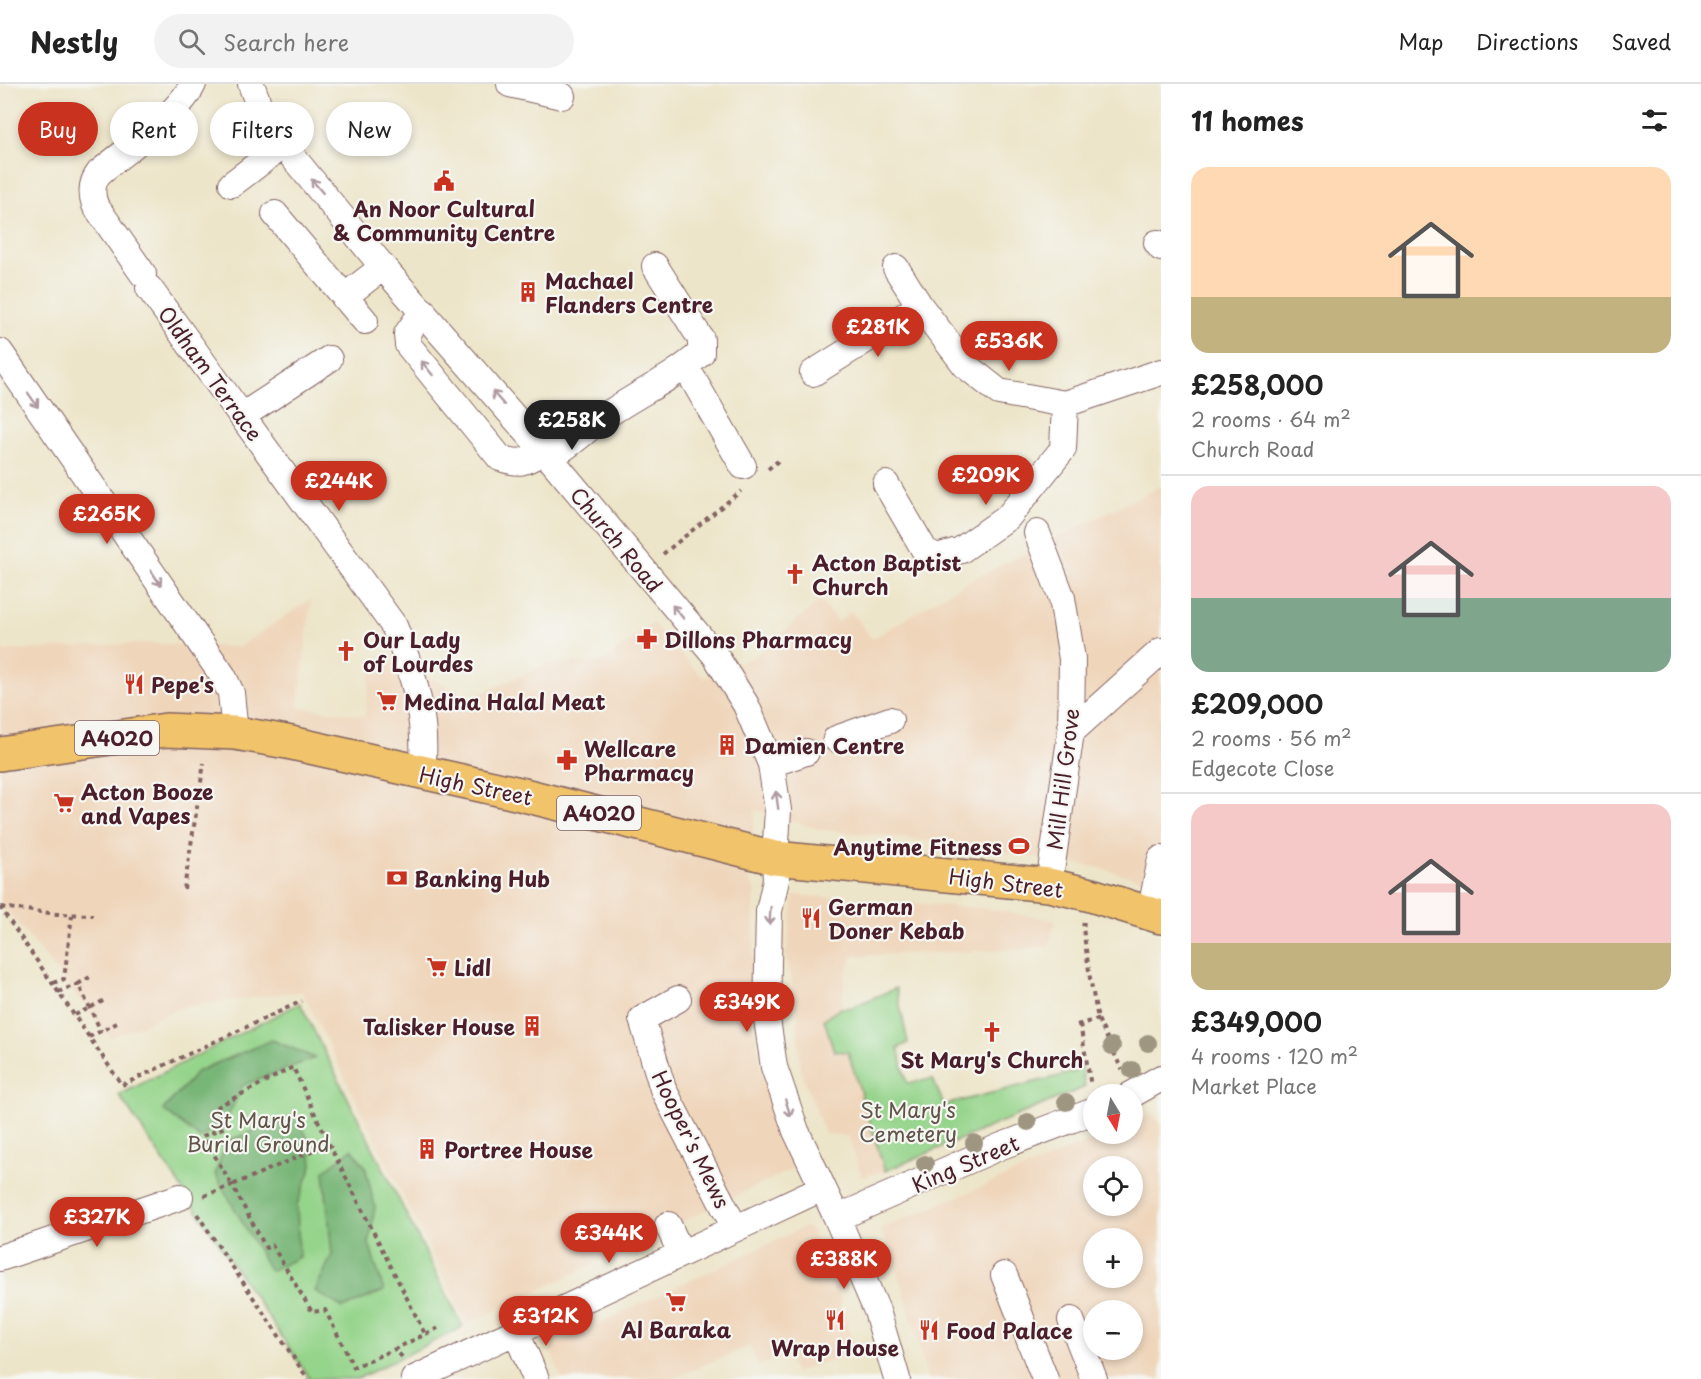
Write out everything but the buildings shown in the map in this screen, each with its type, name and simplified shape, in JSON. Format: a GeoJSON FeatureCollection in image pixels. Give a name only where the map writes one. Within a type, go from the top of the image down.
{"type":"FeatureCollection","features":[{"type":"Feature","properties":{"kind":"main road","name":"High Street"},"geometry":{"type":"LineString","coordinates":[[0,754],[166,730],[235,733],[286,742],[520,794],[775,858],[1048,885],[1156,915]]}},
{"type":"Feature","properties":{"kind":"street","name":"Oldham Terrace"},"geometry":{"type":"LineString","coordinates":[[193,84],[188,95],[177,108],[99,173],[93,181],[92,196],[95,205],[146,281],[394,626],[407,657],[423,717],[422,773]]}},
{"type":"Feature","properties":{"kind":"street","name":"Church Road"},"geometry":{"type":"LineString","coordinates":[[251,84],[258,102]]}},
{"type":"Feature","properties":{"kind":"street"},"geometry":{"type":"LineString","coordinates":[[510,84],[562,96]]}},
{"type":"Feature","properties":{"kind":"street"},"geometry":{"type":"LineString","coordinates":[[232,183],[268,156]]}},
{"type":"Feature","properties":{"kind":"street","name":"Church Road"},"geometry":{"type":"LineString","coordinates":[[292,156],[383,267],[546,454],[715,655],[746,705],[771,764],[778,810],[776,880],[769,911],[768,941],[767,1019],[774,1067],[796,1131],[877,1311],[897,1379]]}},
{"type":"Feature","properties":{"kind":"street"},"geometry":{"type":"LineString","coordinates":[[275,214],[365,321]]}},
{"type":"Feature","properties":{"kind":"street"},"geometry":{"type":"LineString","coordinates":[[423,311],[407,334],[408,345],[500,458],[515,463],[546,454],[579,439],[597,422],[686,367],[701,352],[700,339],[655,266]]}},
{"type":"Feature","properties":{"kind":"street"},"geometry":{"type":"LineString","coordinates":[[344,297],[383,267]]}},
{"type":"Feature","properties":{"kind":"street"},"geometry":{"type":"LineString","coordinates":[[896,268],[920,306],[966,366],[999,392],[1065,404],[1161,372]]}},
{"type":"Feature","properties":{"kind":"street"},"geometry":{"type":"LineString","coordinates":[[813,373],[920,306]]}},
{"type":"Feature","properties":{"kind":"street"},"geometry":{"type":"LineString","coordinates":[[0,352],[223,676],[231,693],[235,733]]}},
{"type":"Feature","properties":{"kind":"street"},"geometry":{"type":"LineString","coordinates":[[242,416],[328,359]]}},
{"type":"Feature","properties":{"kind":"street"},"geometry":{"type":"LineString","coordinates":[[686,367],[748,477]]}},
{"type":"Feature","properties":{"kind":"street"},"geometry":{"type":"LineString","coordinates":[[886,484],[925,551],[937,557],[961,550],[1008,517],[1063,449],[1065,404]]}},
{"type":"Feature","properties":{"kind":"street","name":"Mill Hill Grove"},"geometry":{"type":"LineString","coordinates":[[1037,533],[1062,598],[1072,659],[1071,732],[1048,885]]}},
{"type":"Feature","properties":{"kind":"street"},"geometry":{"type":"LineString","coordinates":[[1071,732],[1161,651]]}},
{"type":"Feature","properties":{"kind":"street"},"geometry":{"type":"LineString","coordinates":[[836,739],[890,720]]}},
{"type":"Feature","properties":{"kind":"street"},"geometry":{"type":"LineString","coordinates":[[771,764],[806,752]]}},
{"type":"Feature","properties":{"kind":"street"},"geometry":{"type":"LineString","coordinates":[[1156,915],[1161,859]]}},
{"type":"Feature","properties":{"kind":"street","name":"Hooper's Mews"},"geometry":{"type":"LineString","coordinates":[[678,999],[642,1019],[663,1089],[735,1228]]}},
{"type":"Feature","properties":{"kind":"street"},"geometry":{"type":"LineString","coordinates":[[1143,1089],[1161,1078]]}},
{"type":"Feature","properties":{"kind":"street","name":"King Street"},"geometry":{"type":"LineString","coordinates":[[837,1218],[999,1148],[1083,1106]]}},
{"type":"Feature","properties":{"kind":"street"},"geometry":{"type":"LineString","coordinates":[[410,1370],[516,1332],[822,1188]]}},
{"type":"Feature","properties":{"kind":"street"},"geometry":{"type":"LineString","coordinates":[[0,1258],[193,1202]]}},
{"type":"Feature","properties":{"kind":"street"},"geometry":{"type":"LineString","coordinates":[[668,1224],[681,1253]]}},
{"type":"Feature","properties":{"kind":"street"},"geometry":{"type":"LineString","coordinates":[[1004,1275],[1045,1379]]}},
{"type":"Feature","properties":{"kind":"street"},"geometry":{"type":"LineString","coordinates":[[1071,1320],[1094,1379]]}},
{"type":"Feature","properties":{"kind":"street"},"geometry":{"type":"LineString","coordinates":[[516,1332],[536,1379]]}},
{"type":"Feature","properties":{"kind":"path"},"geometry":{"type":"LineString","coordinates":[[660,556],[748,477],[778,461]]}},
{"type":"Feature","properties":{"kind":"path"},"geometry":{"type":"LineString","coordinates":[[184,889],[204,763]]}},
{"type":"Feature","properties":{"kind":"path"},"geometry":{"type":"LineString","coordinates":[[1091,896],[1083,928],[1090,978],[1098,1019],[1127,1084]]}},
{"type":"Feature","properties":{"kind":"path"},"geometry":{"type":"LineString","coordinates":[[93,915],[0,907],[122,1085],[302,1001]]}},
{"type":"Feature","properties":{"kind":"path"},"geometry":{"type":"LineString","coordinates":[[53,983],[64,979],[72,915]]}},
{"type":"Feature","properties":{"kind":"path"},"geometry":{"type":"LineString","coordinates":[[58,992],[92,976]]}},
{"type":"Feature","properties":{"kind":"path"},"geometry":{"type":"LineString","coordinates":[[78,984],[101,1031]]}},
{"type":"Feature","properties":{"kind":"path"},"geometry":{"type":"LineString","coordinates":[[75,1015],[105,1000]]}},
{"type":"Feature","properties":{"kind":"path"},"geometry":{"type":"LineString","coordinates":[[1090,1084],[1079,1025],[1098,1019]]}},
{"type":"Feature","properties":{"kind":"path"},"geometry":{"type":"LineString","coordinates":[[89,1037],[117,1023]]}},
{"type":"Feature","properties":{"kind":"path"},"geometry":{"type":"LineString","coordinates":[[425,1334],[329,1144],[294,1067],[217,1107],[225,1126],[203,1136],[266,1248],[272,1245],[312,1312],[325,1310],[354,1367],[395,1349],[442,1326]]}},
{"type":"Feature","properties":{"kind":"path"},"geometry":{"type":"LineString","coordinates":[[308,1379],[193,1202],[329,1144]]}},
{"type":"Feature","properties":{"kind":"path"},"geometry":{"type":"LineString","coordinates":[[395,1349],[410,1370]]}},
{"type":"Feature","properties":{"kind":"shaded area"},"geometry":{"type":"Polygon","coordinates":[[[1161,486],[1161,885],[1095,867],[964,845],[818,829],[755,810],[750,881],[754,888],[753,1024],[762,1073],[792,1169],[467,1325],[302,991],[182,1007],[111,1038],[0,902],[0,651],[145,643],[239,647],[311,599],[298,707],[365,716],[371,667],[381,669],[395,661],[471,698],[549,663],[604,661],[652,623],[703,678],[755,656],[820,601],[838,622],[851,611],[872,639],[963,584],[1161,486]]]}},
{"type":"Feature","properties":{"kind":"shaded area"},"geometry":{"type":"Polygon","coordinates":[[[794,895],[980,908],[1056,920],[1049,946],[853,956],[846,972],[841,1008],[824,1019],[848,1052],[885,1171],[862,1177],[848,1136],[825,1134],[800,1069],[797,1004],[786,956],[794,895]]]}},
{"type":"Feature","properties":{"kind":"shaded area"},"geometry":{"type":"Polygon","coordinates":[[[1153,1112],[1161,1127],[1161,1379],[928,1379],[902,1286],[880,1229],[1084,1144],[1143,1144],[1143,1117],[1153,1112]]]}},
{"type":"Feature","properties":{"kind":"shaded area"},"geometry":{"type":"Polygon","coordinates":[[[804,1227],[812,1230],[842,1303],[839,1305],[857,1350],[794,1373],[787,1355],[758,1366],[750,1346],[671,1379],[563,1379],[550,1351],[553,1345],[804,1227]]]}},
{"type":"Feature","properties":{"kind":"green space","name":"St Mary's Cemetery"},"geometry":{"type":"Polygon","coordinates":[[[896,988],[908,1043],[898,1048],[907,1083],[933,1079],[944,1105],[1075,1072],[1081,1065],[1084,1084],[1083,1088],[885,1171],[848,1052],[834,1051],[824,1019],[841,1008],[850,1008],[896,988]]]}},
{"type":"Feature","properties":{"kind":"green space","name":"St Mary's Burial Ground"},"geometry":{"type":"Polygon","coordinates":[[[300,1003],[463,1327],[357,1379],[310,1379],[119,1095],[300,1003]]]}},
{"type":"Feature","properties":{"kind":"green space"},"geometry":{"type":"Polygon","coordinates":[[[272,1040],[315,1058],[243,1085],[227,1118],[200,1138],[163,1110],[198,1071],[272,1040]]]}},
{"type":"Feature","properties":{"kind":"green space"},"geometry":{"type":"Polygon","coordinates":[[[297,1115],[310,1144],[312,1166],[297,1205],[299,1257],[270,1271],[215,1174],[227,1141],[297,1115]]]}},
{"type":"Feature","properties":{"kind":"green space"},"geometry":{"type":"Polygon","coordinates":[[[352,1149],[365,1166],[375,1207],[369,1244],[384,1291],[343,1308],[315,1291],[332,1255],[324,1171],[352,1149]]]}},
{"type":"Feature","properties":{"kind":"place","name":"An Noor Cultural & Community Centre"},"geometry":{"type":"Point","coordinates":[444,181]}},
{"type":"Feature","properties":{"kind":"place","name":"Machael Flanders Centre"},"geometry":{"type":"Point","coordinates":[528,292]}},
{"type":"Feature","properties":{"kind":"place","name":"Acton Baptist Church"},"geometry":{"type":"Point","coordinates":[795,574]}},
{"type":"Feature","properties":{"kind":"place","name":"Dillons Pharmacy"},"geometry":{"type":"Point","coordinates":[647,639]}},
{"type":"Feature","properties":{"kind":"place","name":"Our Lady of Lourdes"},"geometry":{"type":"Point","coordinates":[346,651]}},
{"type":"Feature","properties":{"kind":"place","name":"Pepe's"},"geometry":{"type":"Point","coordinates":[134,684]}},
{"type":"Feature","properties":{"kind":"place","name":"Medina Halal Meat"},"geometry":{"type":"Point","coordinates":[387,701]}},
{"type":"Feature","properties":{"kind":"place","name":"Damien Centre"},"geometry":{"type":"Point","coordinates":[727,745]}},
{"type":"Feature","properties":{"kind":"place","name":"Wellcare Pharmacy"},"geometry":{"type":"Point","coordinates":[567,760]}},
{"type":"Feature","properties":{"kind":"place","name":"Acton Booze and Vapes"},"geometry":{"type":"Point","coordinates":[64,803]}},
{"type":"Feature","properties":{"kind":"place","name":"Anytime Fitness"},"geometry":{"type":"Point","coordinates":[1019,846]}},
{"type":"Feature","properties":{"kind":"place","name":"Banking Hub"},"geometry":{"type":"Point","coordinates":[397,878]}},
{"type":"Feature","properties":{"kind":"place","name":"German Doner Kebab"},"geometry":{"type":"Point","coordinates":[811,918]}},
{"type":"Feature","properties":{"kind":"place","name":"Lidl"},"geometry":{"type":"Point","coordinates":[437,967]}},
{"type":"Feature","properties":{"kind":"place","name":"Talisker House"},"geometry":{"type":"Point","coordinates":[532,1026]}},
{"type":"Feature","properties":{"kind":"place","name":"St Mary's Church"},"geometry":{"type":"Point","coordinates":[992,1032]}},
{"type":"Feature","properties":{"kind":"place","name":"Portree House"},"geometry":{"type":"Point","coordinates":[427,1149]}},
{"type":"Feature","properties":{"kind":"place","name":"Al Baraka"},"geometry":{"type":"Point","coordinates":[676,1302]}},
{"type":"Feature","properties":{"kind":"place","name":"Wrap House"},"geometry":{"type":"Point","coordinates":[835,1320]}},
{"type":"Feature","properties":{"kind":"place","name":"Food Palace"},"geometry":{"type":"Point","coordinates":[929,1330]}}]}
